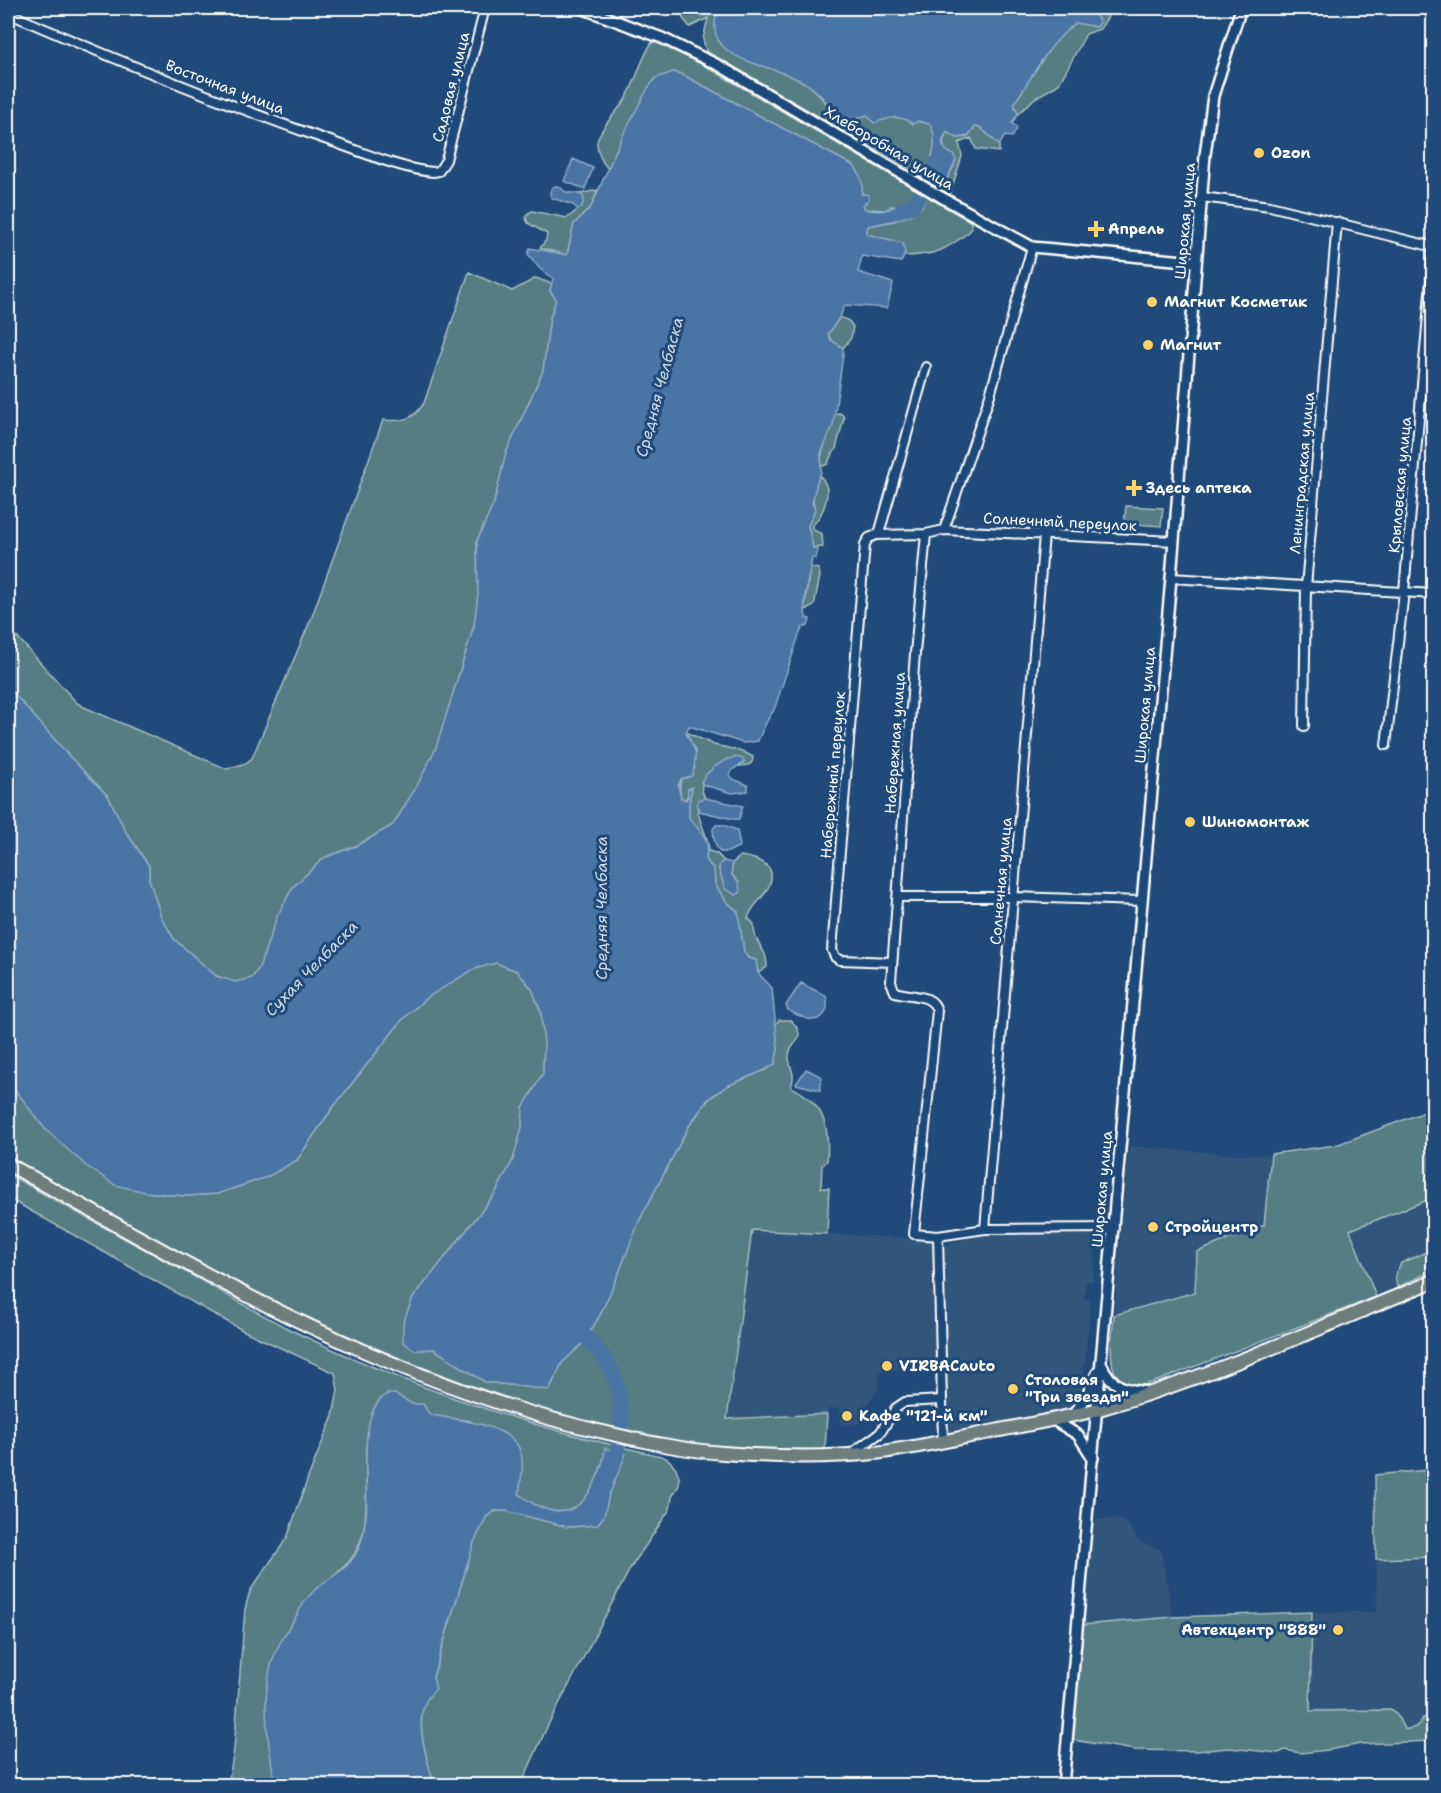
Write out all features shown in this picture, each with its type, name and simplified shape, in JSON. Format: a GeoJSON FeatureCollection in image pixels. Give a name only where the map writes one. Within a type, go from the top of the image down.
{"type":"FeatureCollection","features":[{"type":"Feature","properties":{"kind":"main road"},"geometry":{"type":"LineString","coordinates":[[8,1164],[194,1269],[316,1331],[462,1391],[528,1413],[589,1429],[659,1445],[726,1454],[797,1456],[875,1453],[943,1442],[1073,1415],[1149,1393],[1258,1353],[1434,1281]]}},
{"type":"Feature","properties":{"kind":"street","name":"Садовая улица"},"geometry":{"type":"LineString","coordinates":[[439,171],[446,160],[485,8]]}},
{"type":"Feature","properties":{"kind":"street","name":"Хлеборобная улица"},"geometry":{"type":"LineString","coordinates":[[581,8],[662,38],[711,62],[941,197],[1032,247],[1196,262]]}},
{"type":"Feature","properties":{"kind":"street","name":"Широкая улица"},"geometry":{"type":"LineString","coordinates":[[1063,1785],[1143,901],[1209,120],[1213,96],[1241,8]]}},
{"type":"Feature","properties":{"kind":"street","name":"Восточная улица"},"geometry":{"type":"LineString","coordinates":[[8,13],[170,82],[282,124],[381,158],[428,172],[439,171]]}},
{"type":"Feature","properties":{"kind":"street"},"geometry":{"type":"LineString","coordinates":[[1202,197],[1270,206],[1433,246]]}},
{"type":"Feature","properties":{"kind":"street","name":"Ленинградская улица"},"geometry":{"type":"LineString","coordinates":[[1304,726],[1306,587],[1337,222]]}},
{"type":"Feature","properties":{"kind":"street","name":"Крыловская улица"},"geometry":{"type":"LineString","coordinates":[[1386,745],[1404,592],[1434,227]]}},
{"type":"Feature","properties":{"kind":"street"},"geometry":{"type":"LineString","coordinates":[[926,367],[879,534],[926,534],[944,530],[990,395],[1032,247]]}},
{"type":"Feature","properties":{"kind":"street","name":"Солнечный переулок"},"geometry":{"type":"LineString","coordinates":[[944,530],[1174,541]]}},
{"type":"Feature","properties":{"kind":"street","name":"Набережный переулок"},"geometry":{"type":"LineString","coordinates":[[879,534],[869,538],[865,544],[832,950],[835,957],[840,960],[892,962]]}},
{"type":"Feature","properties":{"kind":"street","name":"Набережная улица"},"geometry":{"type":"LineString","coordinates":[[926,534],[891,982],[893,990],[898,993],[927,998],[936,1005],[914,1234],[938,1236]]}},
{"type":"Feature","properties":{"kind":"street","name":"Солнечная улица"},"geometry":{"type":"LineString","coordinates":[[985,1230],[1044,536]]}},
{"type":"Feature","properties":{"kind":"street"},"geometry":{"type":"LineString","coordinates":[[1171,578],[1434,594]]}},
{"type":"Feature","properties":{"kind":"street"},"geometry":{"type":"LineString","coordinates":[[898,897],[1013,897],[1143,901]]}},
{"type":"Feature","properties":{"kind":"street"},"geometry":{"type":"LineString","coordinates":[[943,1442],[938,1236],[985,1230],[1114,1228]]}},
{"type":"Feature","properties":{"kind":"street"},"geometry":{"type":"LineString","coordinates":[[1101,1363],[1113,1383],[1128,1390],[1149,1393]]}},
{"type":"Feature","properties":{"kind":"street"},"geometry":{"type":"LineString","coordinates":[[1073,1415],[1086,1398],[1101,1363]]}},
{"type":"Feature","properties":{"kind":"street"},"geometry":{"type":"LineString","coordinates":[[848,1455],[880,1433],[899,1404],[942,1400]]}},
{"type":"Feature","properties":{"kind":"street"},"geometry":{"type":"LineString","coordinates":[[1052,1419],[1078,1435],[1093,1458]]}},
{"type":"Feature","properties":{"kind":"shaded area"},"geometry":{"type":"Polygon","coordinates":[[[1429,1027],[1433,1027],[1433,1109],[1426,1113],[1429,1027]]]}},
{"type":"Feature","properties":{"kind":"shaded area"},"geometry":{"type":"Polygon","coordinates":[[[1128,1146],[1244,1155],[1271,1154],[1264,1225],[1197,1252],[1195,1292],[1114,1315],[1128,1146]]]}},
{"type":"Feature","properties":{"kind":"shaded area"},"geometry":{"type":"Polygon","coordinates":[[[1433,1198],[1433,1274],[1376,1297],[1350,1230],[1433,1198]]]}},
{"type":"Feature","properties":{"kind":"shaded area"},"geometry":{"type":"Polygon","coordinates":[[[752,1229],[934,1240],[937,1366],[879,1371],[879,1387],[865,1407],[866,1416],[862,1417],[862,1423],[841,1425],[840,1408],[827,1409],[827,1414],[727,1420],[752,1229]]]}},
{"type":"Feature","properties":{"kind":"shaded area"},"geometry":{"type":"Polygon","coordinates":[[[1097,1233],[1093,1281],[1086,1281],[1084,1299],[1091,1300],[1085,1363],[1080,1397],[1073,1409],[947,1432],[943,1247],[981,1234],[1097,1233]]]}},
{"type":"Feature","properties":{"kind":"shaded area"},"geometry":{"type":"Polygon","coordinates":[[[1118,1519],[1128,1524],[1139,1541],[1161,1550],[1173,1617],[1082,1625],[1092,1520],[1118,1519]]]}},
{"type":"Feature","properties":{"kind":"shaded area"},"geometry":{"type":"Polygon","coordinates":[[[1433,1557],[1433,1717],[1429,1716],[1418,1726],[1404,1729],[1401,1723],[1379,1709],[1310,1712],[1312,1612],[1377,1612],[1376,1559],[1433,1557]]]}},
{"type":"Feature","properties":{"kind":"green space"},"geometry":{"type":"Polygon","coordinates":[[[682,8],[720,8],[717,13],[747,61],[785,73],[811,86],[832,110],[856,119],[867,115],[883,120],[891,116],[930,124],[934,144],[929,165],[923,177],[706,51],[703,39],[708,18],[690,27],[683,19],[682,8]]]}},
{"type":"Feature","properties":{"kind":"green space"},"geometry":{"type":"Polygon","coordinates":[[[1083,8],[1123,8],[1109,15],[1100,29],[1086,34],[1059,84],[1035,98],[1018,114],[1014,104],[1057,40],[1076,23],[1097,27],[1100,22],[1095,15],[1083,8]]]}},
{"type":"Feature","properties":{"kind":"green space"},"geometry":{"type":"Polygon","coordinates":[[[653,41],[700,63],[971,222],[972,228],[961,238],[939,251],[905,256],[903,243],[866,234],[868,226],[894,221],[917,211],[891,206],[886,210],[865,209],[863,205],[869,199],[868,195],[861,194],[854,166],[681,74],[673,72],[622,137],[608,169],[599,154],[598,138],[629,93],[653,41]]]}},
{"type":"Feature","properties":{"kind":"green space"},"geometry":{"type":"Polygon","coordinates":[[[975,127],[980,127],[999,145],[999,152],[976,149],[971,138],[959,143],[962,156],[950,194],[937,187],[940,181],[948,177],[954,166],[944,149],[944,137],[947,132],[957,138],[967,137],[975,127]]]}},
{"type":"Feature","properties":{"kind":"green space"},"geometry":{"type":"Polygon","coordinates":[[[598,190],[591,207],[574,224],[567,255],[540,248],[547,234],[528,223],[527,214],[532,211],[567,218],[582,203],[583,196],[579,194],[598,190]]]}},
{"type":"Feature","properties":{"kind":"green space"},"geometry":{"type":"Polygon","coordinates":[[[469,272],[512,291],[536,278],[552,284],[550,291],[556,299],[550,318],[543,371],[506,453],[494,503],[477,541],[478,594],[474,626],[436,748],[417,786],[393,825],[358,845],[324,858],[293,887],[277,917],[259,968],[252,978],[235,982],[216,976],[174,939],[161,917],[149,879],[149,866],[126,832],[108,796],[8,687],[8,627],[77,703],[84,707],[227,769],[246,763],[252,758],[311,619],[383,420],[407,419],[424,403],[469,272]]]}},
{"type":"Feature","properties":{"kind":"green space"},"geometry":{"type":"Polygon","coordinates":[[[840,317],[849,321],[853,327],[851,338],[843,348],[831,340],[828,334],[840,317]]]}},
{"type":"Feature","properties":{"kind":"green space"},"geometry":{"type":"Polygon","coordinates":[[[838,413],[844,418],[836,449],[828,464],[821,467],[824,447],[834,415],[838,413]]]}},
{"type":"Feature","properties":{"kind":"green space"},"geometry":{"type":"Polygon","coordinates":[[[820,476],[827,488],[826,502],[812,526],[813,530],[822,534],[823,547],[813,548],[808,526],[815,509],[814,492],[820,476]]]}},
{"type":"Feature","properties":{"kind":"green space"},"geometry":{"type":"Polygon","coordinates":[[[1126,506],[1163,508],[1161,526],[1124,523],[1126,506]]]}},
{"type":"Feature","properties":{"kind":"green space"},"geometry":{"type":"Polygon","coordinates":[[[810,567],[819,569],[820,576],[814,606],[804,611],[810,567]]]}},
{"type":"Feature","properties":{"kind":"green space"},"geometry":{"type":"Polygon","coordinates":[[[686,732],[714,745],[742,751],[753,757],[751,764],[739,766],[744,762],[727,759],[706,775],[702,785],[705,798],[698,800],[697,806],[707,838],[709,851],[717,854],[724,861],[720,864],[719,870],[739,883],[732,875],[732,863],[741,856],[755,859],[770,869],[770,882],[767,890],[751,910],[748,918],[754,924],[756,937],[765,954],[767,967],[758,973],[756,960],[748,958],[744,952],[738,912],[727,902],[715,885],[714,869],[706,858],[708,846],[706,839],[689,818],[692,788],[685,800],[681,798],[681,780],[695,768],[693,762],[695,751],[686,732]]]}},
{"type":"Feature","properties":{"kind":"green space"},"geometry":{"type":"Polygon","coordinates":[[[496,963],[517,971],[532,989],[541,1012],[544,1043],[543,1073],[523,1108],[522,1128],[513,1160],[495,1194],[413,1298],[415,1350],[434,1349],[485,1382],[549,1390],[562,1363],[583,1343],[599,1317],[638,1223],[689,1126],[708,1100],[727,1086],[775,1064],[778,1049],[775,1025],[779,1020],[791,1020],[797,1027],[799,1037],[789,1053],[793,1075],[791,1087],[811,1100],[818,1108],[826,1126],[827,1161],[822,1165],[821,1188],[829,1188],[827,1234],[752,1230],[727,1419],[827,1414],[825,1450],[740,1447],[673,1440],[596,1425],[483,1392],[363,1345],[304,1317],[176,1250],[8,1156],[8,1075],[16,1091],[145,1192],[186,1196],[217,1194],[267,1177],[297,1160],[331,1110],[402,1020],[426,998],[452,981],[474,969],[496,963]]]}},
{"type":"Feature","properties":{"kind":"green space"},"geometry":{"type":"Polygon","coordinates":[[[1433,1109],[1433,1198],[1350,1230],[1376,1297],[1152,1383],[1136,1385],[1124,1382],[1117,1376],[1111,1354],[1114,1315],[1195,1292],[1197,1252],[1264,1225],[1271,1154],[1336,1145],[1433,1109]]]}},
{"type":"Feature","properties":{"kind":"green space"},"geometry":{"type":"Polygon","coordinates":[[[8,1174],[267,1318],[336,1351],[426,1388],[519,1419],[661,1456],[668,1459],[676,1468],[679,1485],[672,1497],[670,1509],[630,1569],[548,1725],[521,1785],[434,1785],[422,1735],[423,1710],[427,1699],[435,1689],[433,1678],[474,1542],[487,1516],[495,1511],[506,1511],[568,1527],[597,1525],[606,1508],[608,1498],[605,1449],[600,1471],[587,1496],[579,1505],[570,1510],[551,1511],[518,1494],[522,1471],[470,1421],[430,1415],[395,1394],[376,1415],[369,1428],[366,1449],[366,1515],[359,1546],[351,1559],[339,1571],[267,1686],[267,1714],[275,1785],[228,1785],[234,1750],[245,1609],[250,1591],[287,1538],[333,1416],[338,1390],[335,1373],[242,1330],[8,1198],[8,1174]]]}},
{"type":"Feature","properties":{"kind":"green space"},"geometry":{"type":"Polygon","coordinates":[[[1433,1249],[1433,1271],[1397,1287],[1395,1276],[1401,1263],[1433,1249]]]}},
{"type":"Feature","properties":{"kind":"green space"},"geometry":{"type":"Polygon","coordinates":[[[1433,1464],[1433,1557],[1376,1559],[1375,1475],[1428,1470],[1433,1464]]]}},
{"type":"Feature","properties":{"kind":"green space"},"geometry":{"type":"Polygon","coordinates":[[[1312,1612],[1310,1711],[1390,1710],[1397,1715],[1404,1729],[1415,1727],[1423,1718],[1433,1717],[1431,1741],[1361,1744],[1300,1753],[1285,1750],[1279,1753],[1229,1748],[1197,1751],[1135,1750],[1073,1740],[1082,1625],[1173,1617],[1312,1612]]]}},
{"type":"Feature","properties":{"kind":"water"},"geometry":{"type":"Polygon","coordinates":[[[720,8],[1083,8],[1095,15],[1100,22],[1097,27],[1076,23],[1049,50],[1014,104],[1018,114],[1012,123],[1017,128],[1012,137],[1005,136],[999,145],[980,127],[975,127],[968,136],[957,138],[947,132],[943,146],[954,155],[956,160],[948,177],[940,181],[937,187],[923,177],[929,165],[934,144],[930,124],[918,121],[913,124],[903,118],[889,118],[874,123],[867,115],[856,119],[841,118],[813,88],[805,83],[742,59],[724,48],[715,30],[717,13],[720,8]]]}},
{"type":"Feature","properties":{"kind":"water","name":"Сухая Челбаска"},"geometry":{"type":"Polygon","coordinates":[[[673,72],[681,74],[854,166],[861,179],[861,194],[869,195],[869,199],[863,205],[865,209],[884,211],[908,201],[925,201],[916,212],[909,216],[868,226],[866,234],[903,243],[904,246],[905,251],[901,262],[862,256],[858,272],[893,283],[887,308],[845,305],[828,334],[831,340],[843,348],[843,355],[833,426],[821,453],[821,472],[812,503],[815,509],[808,526],[813,548],[818,549],[816,558],[812,558],[805,596],[806,618],[810,619],[808,626],[803,627],[799,635],[774,710],[758,741],[743,743],[689,726],[686,732],[695,751],[695,760],[692,776],[681,779],[678,786],[681,798],[686,800],[688,789],[692,787],[689,818],[707,842],[706,858],[714,869],[715,885],[727,902],[738,912],[744,952],[748,958],[756,960],[758,973],[772,988],[778,1049],[775,1064],[727,1086],[708,1099],[689,1126],[638,1223],[599,1317],[583,1343],[562,1363],[549,1390],[485,1382],[434,1349],[415,1350],[403,1342],[403,1323],[413,1298],[495,1194],[513,1160],[522,1128],[523,1108],[543,1073],[544,1043],[541,1012],[532,989],[517,971],[496,963],[474,969],[426,998],[402,1020],[331,1110],[297,1160],[267,1177],[217,1194],[186,1196],[145,1192],[115,1185],[85,1165],[45,1129],[16,1091],[8,1075],[8,687],[108,796],[126,832],[149,866],[149,879],[161,917],[174,939],[216,976],[235,982],[252,978],[259,968],[277,917],[293,887],[324,858],[358,845],[393,825],[417,786],[436,748],[474,626],[478,594],[477,541],[494,503],[506,453],[543,371],[550,318],[556,299],[550,291],[553,278],[542,270],[528,254],[530,248],[567,255],[574,224],[591,207],[622,137],[648,88],[656,78],[673,72]]]}},
{"type":"Feature","properties":{"kind":"water"},"geometry":{"type":"Polygon","coordinates":[[[573,159],[593,168],[585,189],[564,181],[573,159]]]}},
{"type":"Feature","properties":{"kind":"water"},"geometry":{"type":"Polygon","coordinates":[[[555,186],[566,192],[583,196],[584,201],[581,208],[578,209],[552,198],[551,189],[555,186]]]}},
{"type":"Feature","properties":{"kind":"water"},"geometry":{"type":"Polygon","coordinates":[[[735,757],[743,759],[744,762],[731,771],[730,775],[733,779],[748,785],[748,791],[732,793],[704,785],[701,782],[716,766],[735,757]]]}},
{"type":"Feature","properties":{"kind":"water"},"geometry":{"type":"Polygon","coordinates":[[[705,798],[743,806],[739,819],[699,811],[698,800],[705,798]]]}},
{"type":"Feature","properties":{"kind":"water"},"geometry":{"type":"Polygon","coordinates":[[[716,825],[737,830],[740,846],[728,852],[720,852],[714,838],[713,829],[716,825]]]}},
{"type":"Feature","properties":{"kind":"water"},"geometry":{"type":"Polygon","coordinates":[[[724,861],[732,863],[732,875],[739,883],[740,893],[736,895],[725,889],[719,870],[720,864],[724,861]]]}},
{"type":"Feature","properties":{"kind":"water"},"geometry":{"type":"Polygon","coordinates":[[[801,983],[826,996],[828,1004],[826,1011],[819,1019],[808,1019],[788,1010],[786,1005],[801,983]]]}},
{"type":"Feature","properties":{"kind":"water"},"geometry":{"type":"Polygon","coordinates":[[[806,1069],[822,1077],[820,1090],[796,1084],[806,1069]]]}},
{"type":"Feature","properties":{"kind":"water"},"geometry":{"type":"Polygon","coordinates":[[[387,1394],[395,1394],[412,1404],[423,1404],[430,1415],[467,1421],[507,1435],[516,1443],[521,1453],[519,1494],[530,1502],[551,1511],[561,1512],[570,1509],[587,1496],[600,1471],[605,1448],[626,1454],[609,1495],[604,1516],[597,1525],[568,1527],[506,1511],[495,1511],[487,1516],[474,1542],[433,1677],[436,1689],[423,1710],[422,1735],[434,1785],[275,1785],[266,1708],[268,1677],[272,1662],[282,1639],[306,1600],[314,1590],[345,1568],[359,1547],[363,1535],[367,1502],[367,1433],[377,1403],[387,1394]]]}},
{"type":"Feature","properties":{"kind":"waterway","name":"Средняя Челбаска"},"geometry":{"type":"LineString","coordinates":[[903,209],[913,206],[934,172],[936,163]]}},
{"type":"Feature","properties":{"kind":"waterway","name":"Средняя Челбаска"},"geometry":{"type":"LineString","coordinates":[[573,1324],[606,1360],[618,1390],[620,1430],[611,1469]]}},
{"type":"Feature","properties":{"kind":"place","name":"Ozon"},"geometry":{"type":"Point","coordinates":[1259,153]}},
{"type":"Feature","properties":{"kind":"place","name":"Апрель"},"geometry":{"type":"Point","coordinates":[1096,229]}},
{"type":"Feature","properties":{"kind":"place","name":"Магнит Косметик"},"geometry":{"type":"Point","coordinates":[1152,302]}},
{"type":"Feature","properties":{"kind":"place","name":"Магнит"},"geometry":{"type":"Point","coordinates":[1148,345]}},
{"type":"Feature","properties":{"kind":"place","name":"Здесь аптека"},"geometry":{"type":"Point","coordinates":[1134,488]}},
{"type":"Feature","properties":{"kind":"place","name":"Шиномонтаж"},"geometry":{"type":"Point","coordinates":[1190,822]}},
{"type":"Feature","properties":{"kind":"place","name":"Стройцентр"},"geometry":{"type":"Point","coordinates":[1153,1227]}},
{"type":"Feature","properties":{"kind":"place","name":"VIRBACauto"},"geometry":{"type":"Point","coordinates":[887,1366]}},
{"type":"Feature","properties":{"kind":"place","name":"Столовая \"Три звезды\""},"geometry":{"type":"Point","coordinates":[1013,1389]}},
{"type":"Feature","properties":{"kind":"place","name":"Кафе \"121-й км\""},"geometry":{"type":"Point","coordinates":[847,1416]}},
{"type":"Feature","properties":{"kind":"place","name":"Автехцентр \"888\""},"geometry":{"type":"Point","coordinates":[1338,1630]}}]}
